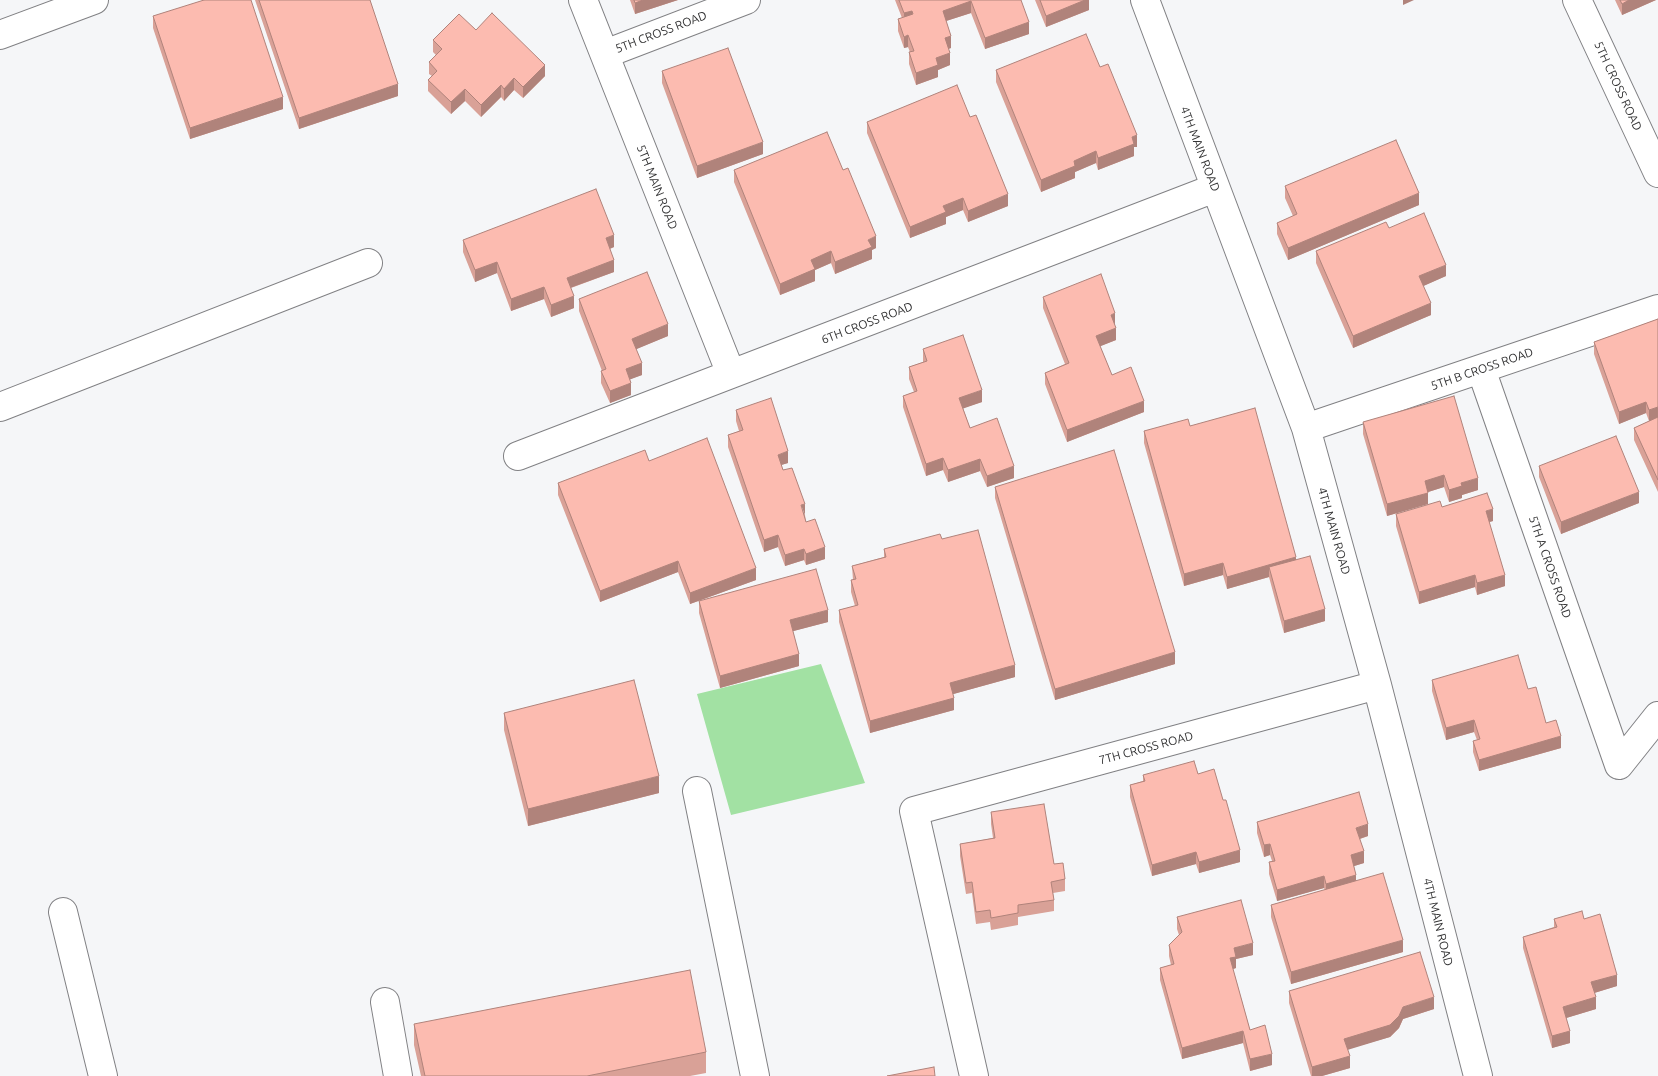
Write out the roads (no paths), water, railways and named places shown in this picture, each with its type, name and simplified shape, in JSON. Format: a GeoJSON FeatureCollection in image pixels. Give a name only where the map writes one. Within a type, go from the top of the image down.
{"type":"FeatureCollection","features":[{"type":"Feature","properties":{"kind":"street"},"geometry":{"type":"LineString","coordinates":[[0,35],[94,0]]}},
{"type":"Feature","properties":{"kind":"street","name":"5TH MAIN ROAD"},"geometry":{"type":"LineString","coordinates":[[583,0],[732,374]]}},
{"type":"Feature","properties":{"kind":"street","name":"5TH CROSS ROAD"},"geometry":{"type":"LineString","coordinates":[[605,54],[746,0]]}},
{"type":"Feature","properties":{"kind":"street","name":"4TH MAIN ROAD"},"geometry":{"type":"LineString","coordinates":[[1144,0],[1306,428],[1377,684],[1478,1076]]}},
{"type":"Feature","properties":{"kind":"street","name":"5TH CROSS ROAD"},"geometry":{"type":"LineString","coordinates":[[1577,0],[1658,173]]}},
{"type":"Feature","properties":{"kind":"street","name":"6TH CROSS ROAD"},"geometry":{"type":"LineString","coordinates":[[518,456],[1215,188]]}},
{"type":"Feature","properties":{"kind":"street"},"geometry":{"type":"LineString","coordinates":[[0,407],[368,263]]}},
{"type":"Feature","properties":{"kind":"street","name":"5TH B CROSS ROAD"},"geometry":{"type":"LineString","coordinates":[[1306,428],[1658,309]]}},
{"type":"Feature","properties":{"kind":"street","name":"5TH A CROSS ROAD"},"geometry":{"type":"LineString","coordinates":[[1481,369],[1619,765],[1658,716]]}},
{"type":"Feature","properties":{"kind":"street","name":"7TH CROSS ROAD"},"geometry":{"type":"LineString","coordinates":[[974,1076],[914,811],[1377,684]]}},
{"type":"Feature","properties":{"kind":"street"},"geometry":{"type":"LineString","coordinates":[[697,791],[755,1076]]}},
{"type":"Feature","properties":{"kind":"street"},"geometry":{"type":"LineString","coordinates":[[63,912],[103,1076]]}},
{"type":"Feature","properties":{"kind":"street"},"geometry":{"type":"LineString","coordinates":[[385,1002],[398,1076]]}}]}
